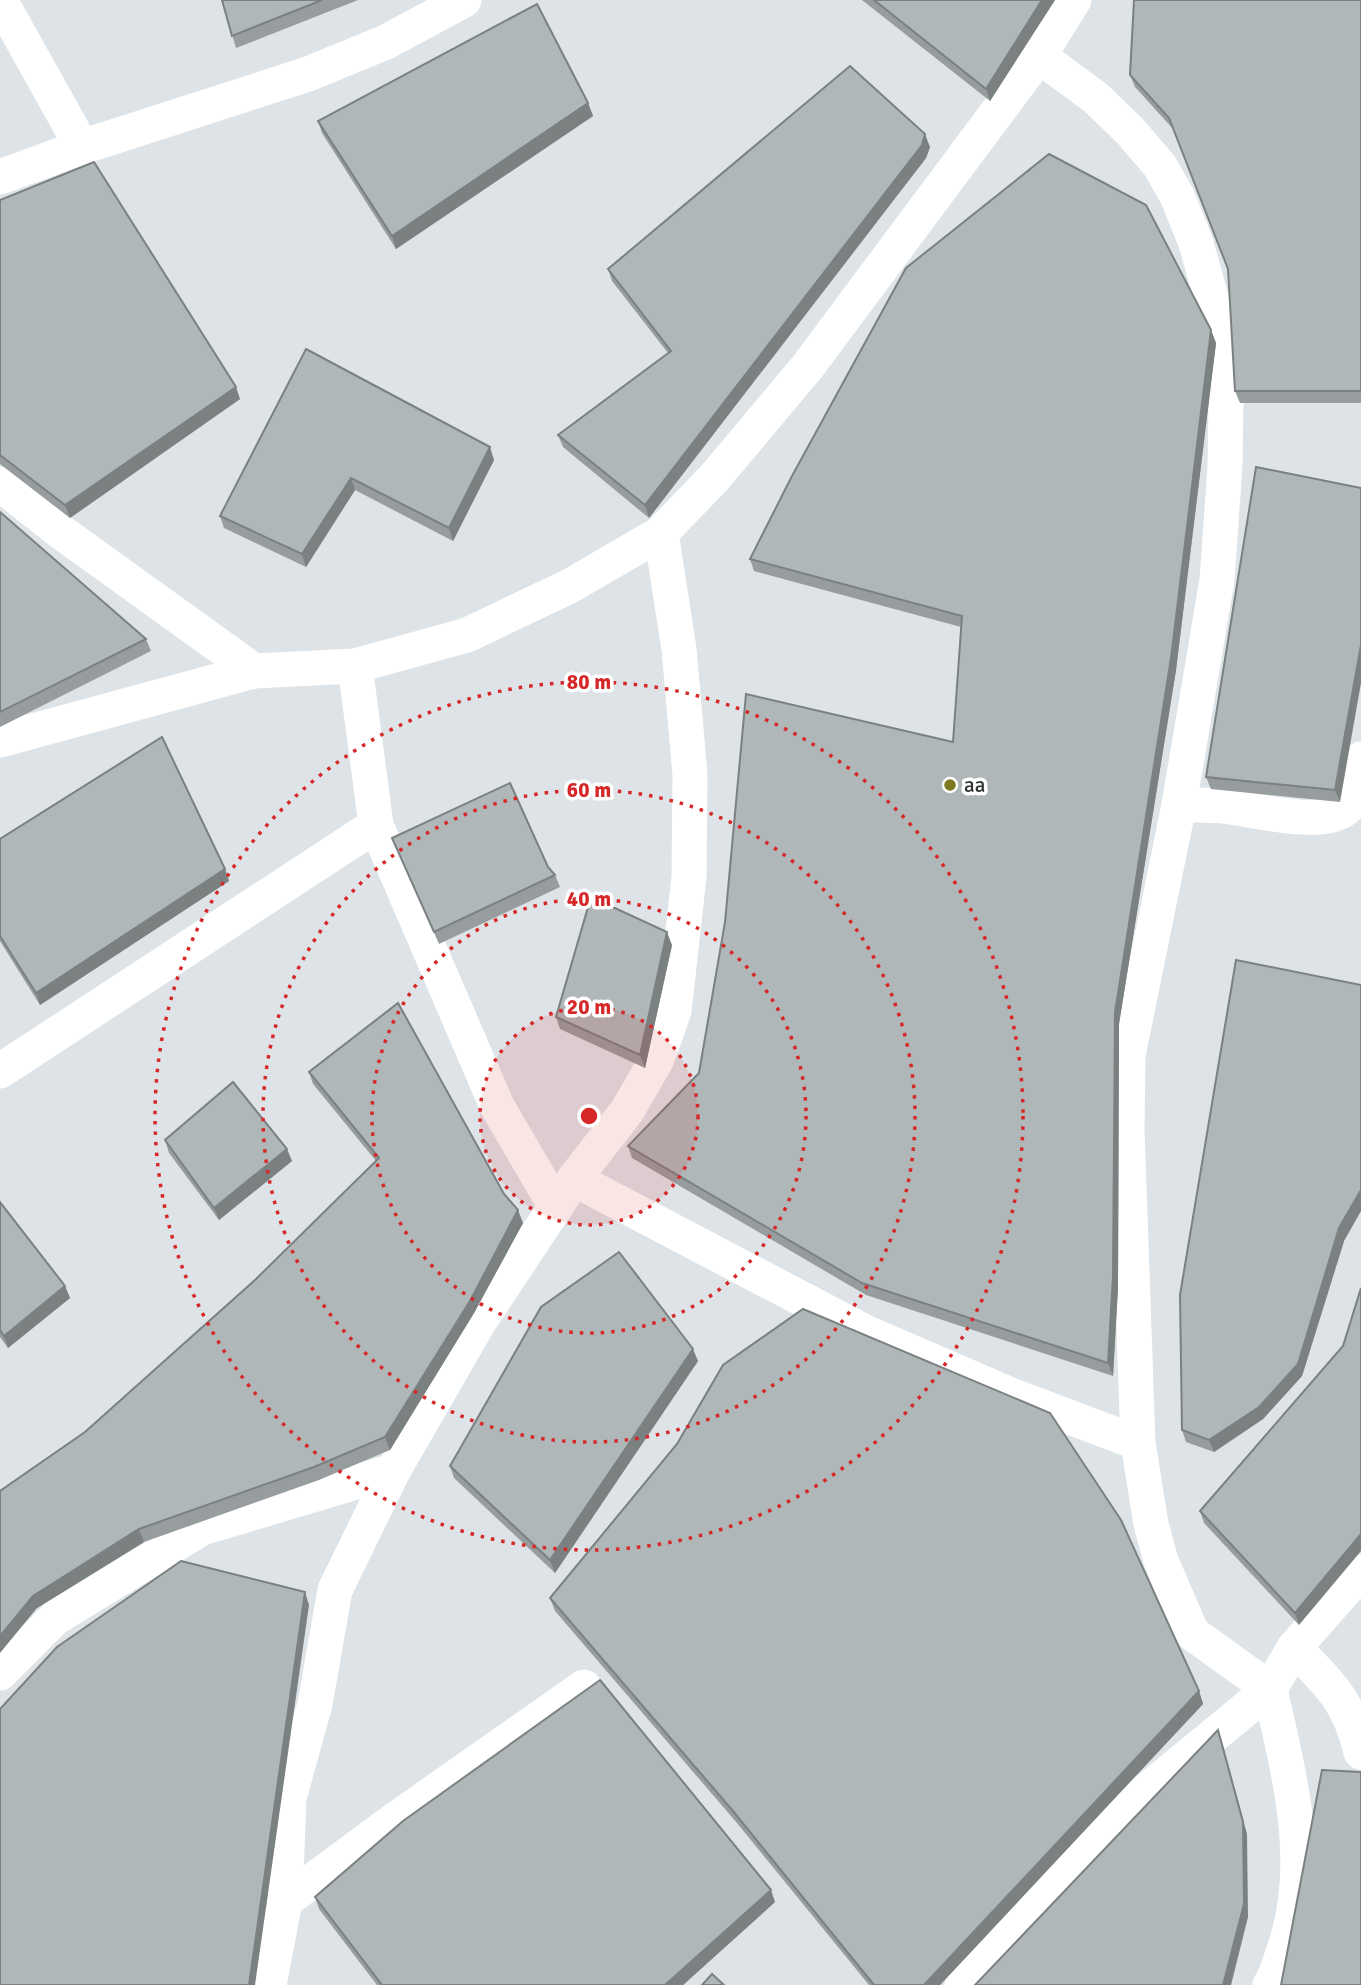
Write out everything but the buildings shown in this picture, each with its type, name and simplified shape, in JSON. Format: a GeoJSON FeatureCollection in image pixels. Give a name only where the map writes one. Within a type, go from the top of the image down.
{"type":"FeatureCollection","features":[{"type":"Feature","properties":{"kind":"street"},"geometry":{"type":"LineString","coordinates":[[0,0],[82,147]]}},
{"type":"Feature","properties":{"kind":"street"},"geometry":{"type":"LineString","coordinates":[[0,177],[82,147],[308,74],[386,43],[464,0]]}},
{"type":"Feature","properties":{"kind":"street"},"geometry":{"type":"LineString","coordinates":[[0,740],[254,671],[355,666],[467,635],[570,586],[661,533],[715,477],[808,366],[1039,56],[1074,0]]}},
{"type":"Feature","properties":{"kind":"street"},"geometry":{"type":"LineString","coordinates":[[1039,56],[1096,98],[1131,132],[1160,166],[1177,197],[1196,243],[1217,319],[1226,401],[1226,466],[1217,580],[1180,805],[1128,1055],[1126,1130],[1138,1443],[1161,1561],[1192,1633],[1270,1689],[1296,1809],[1298,1882],[1292,1925],[1270,1985]]}},
{"type":"Feature","properties":{"kind":"street"},"geometry":{"type":"LineString","coordinates":[[0,484],[61,532],[254,671]]}},
{"type":"Feature","properties":{"kind":"street"},"geometry":{"type":"LineString","coordinates":[[269,1985],[285,1901],[289,1798],[315,1704],[335,1590],[393,1471],[479,1322],[565,1193],[626,1111],[657,1059],[674,1011],[689,877],[690,775],[679,649],[661,533]]}},
{"type":"Feature","properties":{"kind":"street"},"geometry":{"type":"LineString","coordinates":[[355,666],[376,825],[497,1106],[565,1193],[865,1332],[1011,1395],[1138,1443]]}},
{"type":"Feature","properties":{"kind":"street"},"geometry":{"type":"LineString","coordinates":[[1180,805],[1225,806],[1299,817],[1335,814],[1346,808],[1352,800],[1361,759]]}},
{"type":"Feature","properties":{"kind":"street"},"geometry":{"type":"LineString","coordinates":[[0,1071],[376,825]]}},
{"type":"Feature","properties":{"kind":"street"},"geometry":{"type":"LineString","coordinates":[[0,1673],[55,1618],[202,1528],[393,1471]]}},
{"type":"Feature","properties":{"kind":"street"},"geometry":{"type":"LineString","coordinates":[[962,1985],[1020,1916],[1107,1823],[1270,1689],[1294,1648],[1361,1572]]}},
{"type":"Feature","properties":{"kind":"street"},"geometry":{"type":"LineString","coordinates":[[1294,1648],[1329,1682],[1344,1703],[1361,1752]]}},
{"type":"Feature","properties":{"kind":"street"},"geometry":{"type":"LineString","coordinates":[[285,1901],[584,1688]]}},
{"type":"Feature","properties":{"kind":"place","name":"aa"},"geometry":{"type":"Point","coordinates":[950,785]}}]}
